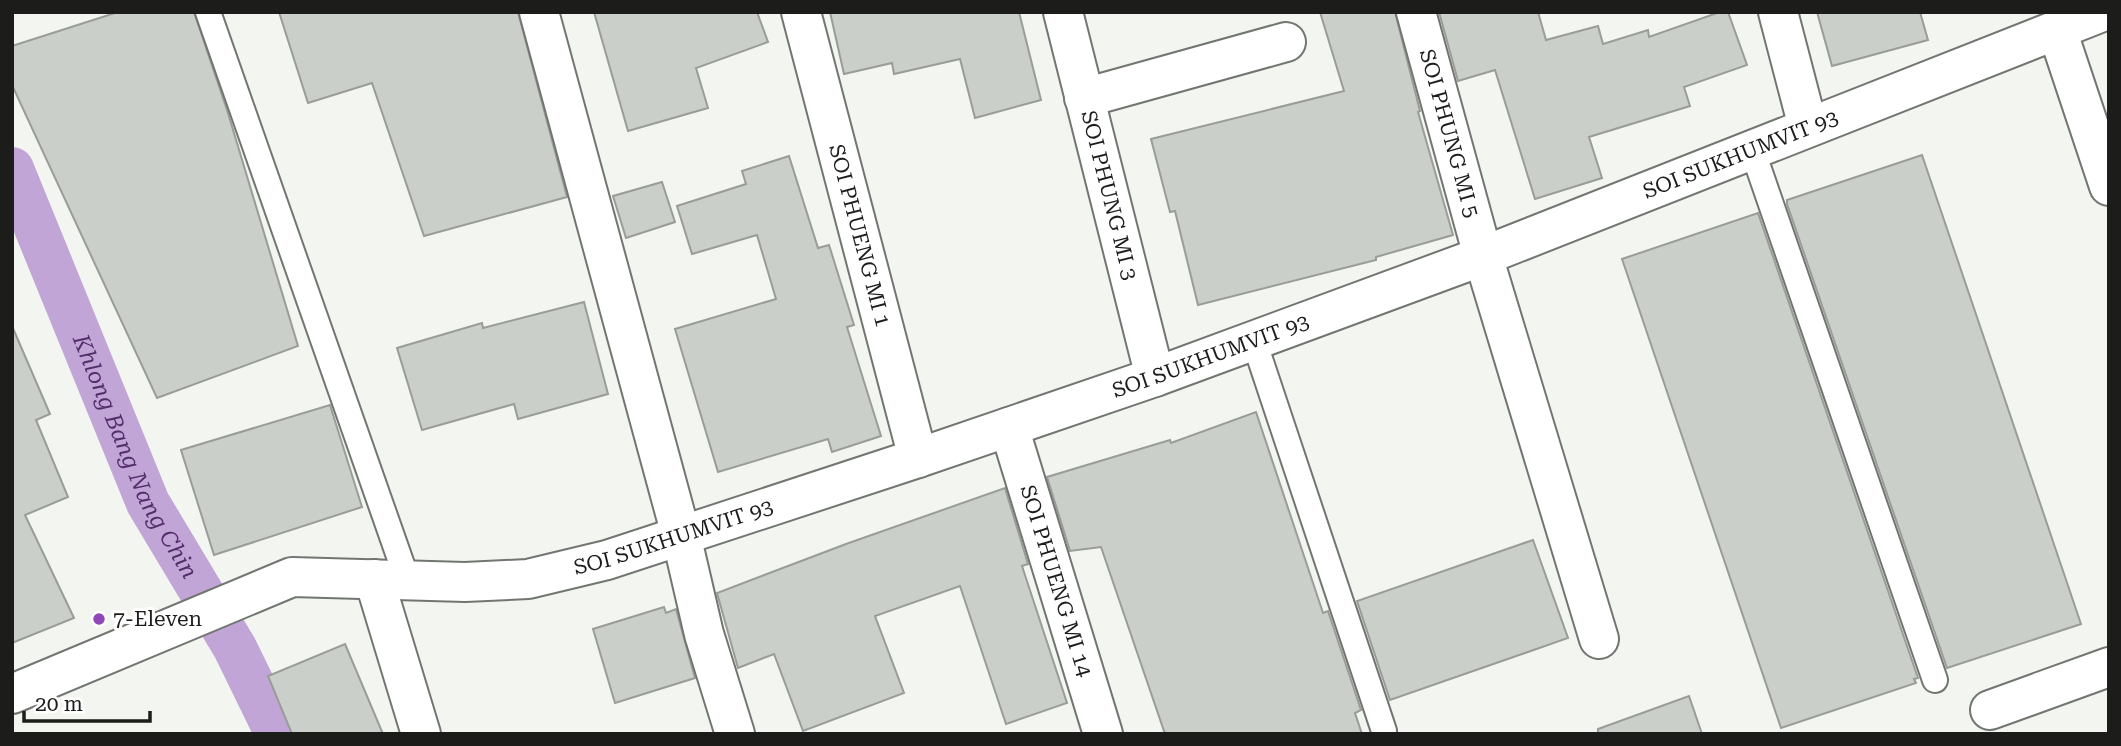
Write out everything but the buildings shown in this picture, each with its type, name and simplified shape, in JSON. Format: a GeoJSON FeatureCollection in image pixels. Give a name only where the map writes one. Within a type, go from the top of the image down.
{"type":"FeatureCollection","features":[{"type":"Feature","properties":{"kind":"street"},"geometry":{"type":"LineString","coordinates":[[539,12],[681,535],[704,634],[735,734]]}},
{"type":"Feature","properties":{"kind":"street","name":"SOI PHUENG MI 1"},"geometry":{"type":"LineString","coordinates":[[801,12],[918,458]]}},
{"type":"Feature","properties":{"kind":"street","name":"SOI PHUNG MI 3"},"geometry":{"type":"LineString","coordinates":[[1063,12],[1155,377]]}},
{"type":"Feature","properties":{"kind":"street","name":"SOI PHUNG MI 5"},"geometry":{"type":"LineString","coordinates":[[1416,12],[1483,256],[1599,639]]}},
{"type":"Feature","properties":{"kind":"street"},"geometry":{"type":"LineString","coordinates":[[1778,12],[1808,127]]}},
{"type":"Feature","properties":{"kind":"street","name":"SOI SUKHUMVIT 93"},"geometry":{"type":"LineString","coordinates":[[12,694],[292,577],[465,582],[528,579],[607,560],[918,458],[1254,341],[1483,256],[2102,12]]}},
{"type":"Feature","properties":{"kind":"street"},"geometry":{"type":"LineString","coordinates":[[2057,30],[2109,186]]}},
{"type":"Feature","properties":{"kind":"street"},"geometry":{"type":"LineString","coordinates":[[1084,98],[1286,42]]}},
{"type":"Feature","properties":{"kind":"street","name":"SOI PHUENG MI 14"},"geometry":{"type":"LineString","coordinates":[[1009,426],[1103,734]]}},
{"type":"Feature","properties":{"kind":"street"},"geometry":{"type":"LineString","coordinates":[[391,579],[421,734]]}},
{"type":"Feature","properties":{"kind":"street"},"geometry":{"type":"LineString","coordinates":[[1990,710],[2109,667]]}},
{"type":"Feature","properties":{"kind":"lane"},"geometry":{"type":"LineString","coordinates":[[208,12],[391,579]]}},
{"type":"Feature","properties":{"kind":"lane"},"geometry":{"type":"LineString","coordinates":[[1752,149],[1935,680]]}},
{"type":"Feature","properties":{"kind":"lane"},"geometry":{"type":"LineString","coordinates":[[1254,341],[1384,731]]}},
{"type":"Feature","properties":{"kind":"waterway","name":"Khlong Bang Nang Chin"},"geometry":{"type":"LineString","coordinates":[[12,169],[148,503],[235,648],[277,734]]}},
{"type":"Feature","properties":{"kind":"place","name":"7-Eleven"},"geometry":{"type":"Point","coordinates":[99,619]}}]}
